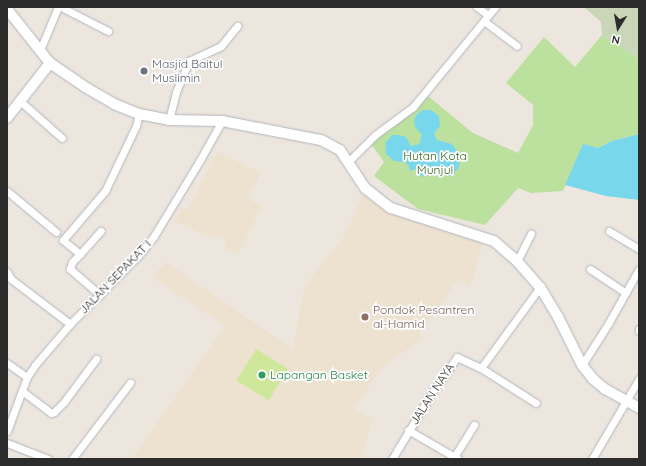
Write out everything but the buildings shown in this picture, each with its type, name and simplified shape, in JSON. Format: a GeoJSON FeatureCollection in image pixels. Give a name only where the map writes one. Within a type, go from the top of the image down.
{"type":"FeatureCollection","features":[{"type":"Feature","properties":{"kind":"street"},"geometry":{"type":"LineString","coordinates":[[40,50],[59,7],[108,31]]}},
{"type":"Feature","properties":{"kind":"street"},"geometry":{"type":"LineString","coordinates":[[477,7],[486,18],[517,46]]}},
{"type":"Feature","properties":{"kind":"street"},"geometry":{"type":"LineString","coordinates":[[348,162],[375,134],[413,106],[495,7]]}},
{"type":"Feature","properties":{"kind":"street"},"geometry":{"type":"LineString","coordinates":[[7,10],[50,63],[102,97],[139,114],[169,120],[222,121],[321,140],[340,150],[365,188],[391,208],[494,241],[517,261],[540,287],[558,317],[582,365],[598,384],[639,408]]}},
{"type":"Feature","properties":{"kind":"street"},"geometry":{"type":"LineString","coordinates":[[169,120],[176,92],[189,61],[220,46],[237,26]]}},
{"type":"Feature","properties":{"kind":"street"},"geometry":{"type":"LineString","coordinates":[[7,118],[50,63]]}},
{"type":"Feature","properties":{"kind":"street"},"geometry":{"type":"LineString","coordinates":[[20,101],[62,138]]}},
{"type":"Feature","properties":{"kind":"street"},"geometry":{"type":"LineString","coordinates":[[80,254],[62,240],[105,191],[136,126],[139,114]]}},
{"type":"Feature","properties":{"kind":"street","name":"JALAN SEPAKAT I"},"geometry":{"type":"LineString","coordinates":[[7,431],[27,377],[70,324],[138,256],[154,236],[222,121]]}},
{"type":"Feature","properties":{"kind":"street"},"geometry":{"type":"LineString","coordinates":[[7,191],[56,232]]}},
{"type":"Feature","properties":{"kind":"street"},"geometry":{"type":"LineString","coordinates":[[100,295],[70,269],[72,262],[101,231]]}},
{"type":"Feature","properties":{"kind":"street"},"geometry":{"type":"LineString","coordinates":[[608,231],[639,249]]}},
{"type":"Feature","properties":{"kind":"street"},"geometry":{"type":"LineString","coordinates":[[517,261],[531,232]]}},
{"type":"Feature","properties":{"kind":"street"},"geometry":{"type":"LineString","coordinates":[[590,269],[626,293]]}},
{"type":"Feature","properties":{"kind":"street"},"geometry":{"type":"LineString","coordinates":[[582,365],[639,269]]}},
{"type":"Feature","properties":{"kind":"street"},"geometry":{"type":"LineString","coordinates":[[8,277],[70,324]]}},
{"type":"Feature","properties":{"kind":"street"},"geometry":{"type":"LineString","coordinates":[[536,403],[481,368],[540,287]]}},
{"type":"Feature","properties":{"kind":"street","name":"JALAN NAYA"},"geometry":{"type":"LineString","coordinates":[[392,459],[408,430],[455,358],[460,358],[481,368]]}},
{"type":"Feature","properties":{"kind":"street"},"geometry":{"type":"LineString","coordinates":[[22,391],[51,413],[54,412],[64,402],[96,359]]}},
{"type":"Feature","properties":{"kind":"street"},"geometry":{"type":"LineString","coordinates":[[7,363],[27,377]]}},
{"type":"Feature","properties":{"kind":"street"},"geometry":{"type":"LineString","coordinates":[[592,459],[639,379]]}},
{"type":"Feature","properties":{"kind":"street"},"geometry":{"type":"LineString","coordinates":[[72,459],[130,383]]}},
{"type":"Feature","properties":{"kind":"street"},"geometry":{"type":"LineString","coordinates":[[408,430],[456,458],[474,425]]}},
{"type":"Feature","properties":{"kind":"street"},"geometry":{"type":"LineString","coordinates":[[7,443],[48,459]]}},
{"type":"Feature","properties":{"kind":"shaded area"},"geometry":{"type":"Polygon","coordinates":[[[217,152],[261,173],[247,199],[262,206],[238,255],[223,249],[227,241],[214,235],[212,238],[175,221],[182,207],[188,210],[217,152]]]}},
{"type":"Feature","properties":{"kind":"shaded area","name":"Pondok Pesantren al-Hamid"},"geometry":{"type":"Polygon","coordinates":[[[366,189],[383,204],[485,238],[470,286],[456,281],[438,309],[419,333],[422,339],[382,367],[354,409],[373,419],[361,459],[132,459],[225,326],[152,277],[166,262],[293,349],[305,285],[343,238],[366,189]]]}},
{"type":"Feature","properties":{"kind":"green space"},"geometry":{"type":"Polygon","coordinates":[[[584,7],[639,7],[639,59],[602,35],[601,22],[584,7]]]}},
{"type":"Feature","properties":{"kind":"green space","name":"Hutan Kota Munjul"},"geometry":{"type":"Polygon","coordinates":[[[602,35],[639,59],[639,134],[612,141],[598,148],[583,145],[563,191],[531,193],[518,188],[485,225],[418,209],[374,176],[384,162],[371,144],[413,110],[423,92],[473,133],[518,153],[533,125],[533,105],[506,83],[544,37],[575,67],[602,35]]]}},
{"type":"Feature","properties":{"kind":"green space","name":"Lapangan Basket"},"geometry":{"type":"Polygon","coordinates":[[[256,349],[288,369],[269,401],[236,380],[256,349]]]}},
{"type":"Feature","properties":{"kind":"water"},"geometry":{"type":"Polygon","coordinates":[[[423,110],[431,110],[439,116],[440,126],[434,134],[437,140],[452,144],[460,155],[459,167],[451,177],[437,169],[432,174],[421,177],[416,169],[410,171],[409,166],[405,162],[394,161],[386,154],[385,143],[392,135],[406,137],[411,146],[419,144],[422,135],[415,127],[414,120],[417,114],[423,110]]]}},
{"type":"Feature","properties":{"kind":"water"},"geometry":{"type":"Polygon","coordinates":[[[639,134],[639,200],[606,196],[565,185],[583,144],[598,148],[612,141],[639,134]]]}},
{"type":"Feature","properties":{"kind":"place","name":"Masjid Baitul Muslimin"},"geometry":{"type":"Point","coordinates":[144,71]}},
{"type":"Feature","properties":{"kind":"place","name":"Pondok Pesantren al-Hamid"},"geometry":{"type":"Point","coordinates":[365,317]}},
{"type":"Feature","properties":{"kind":"place","name":"Lapangan Basket"},"geometry":{"type":"Point","coordinates":[262,375]}}]}
